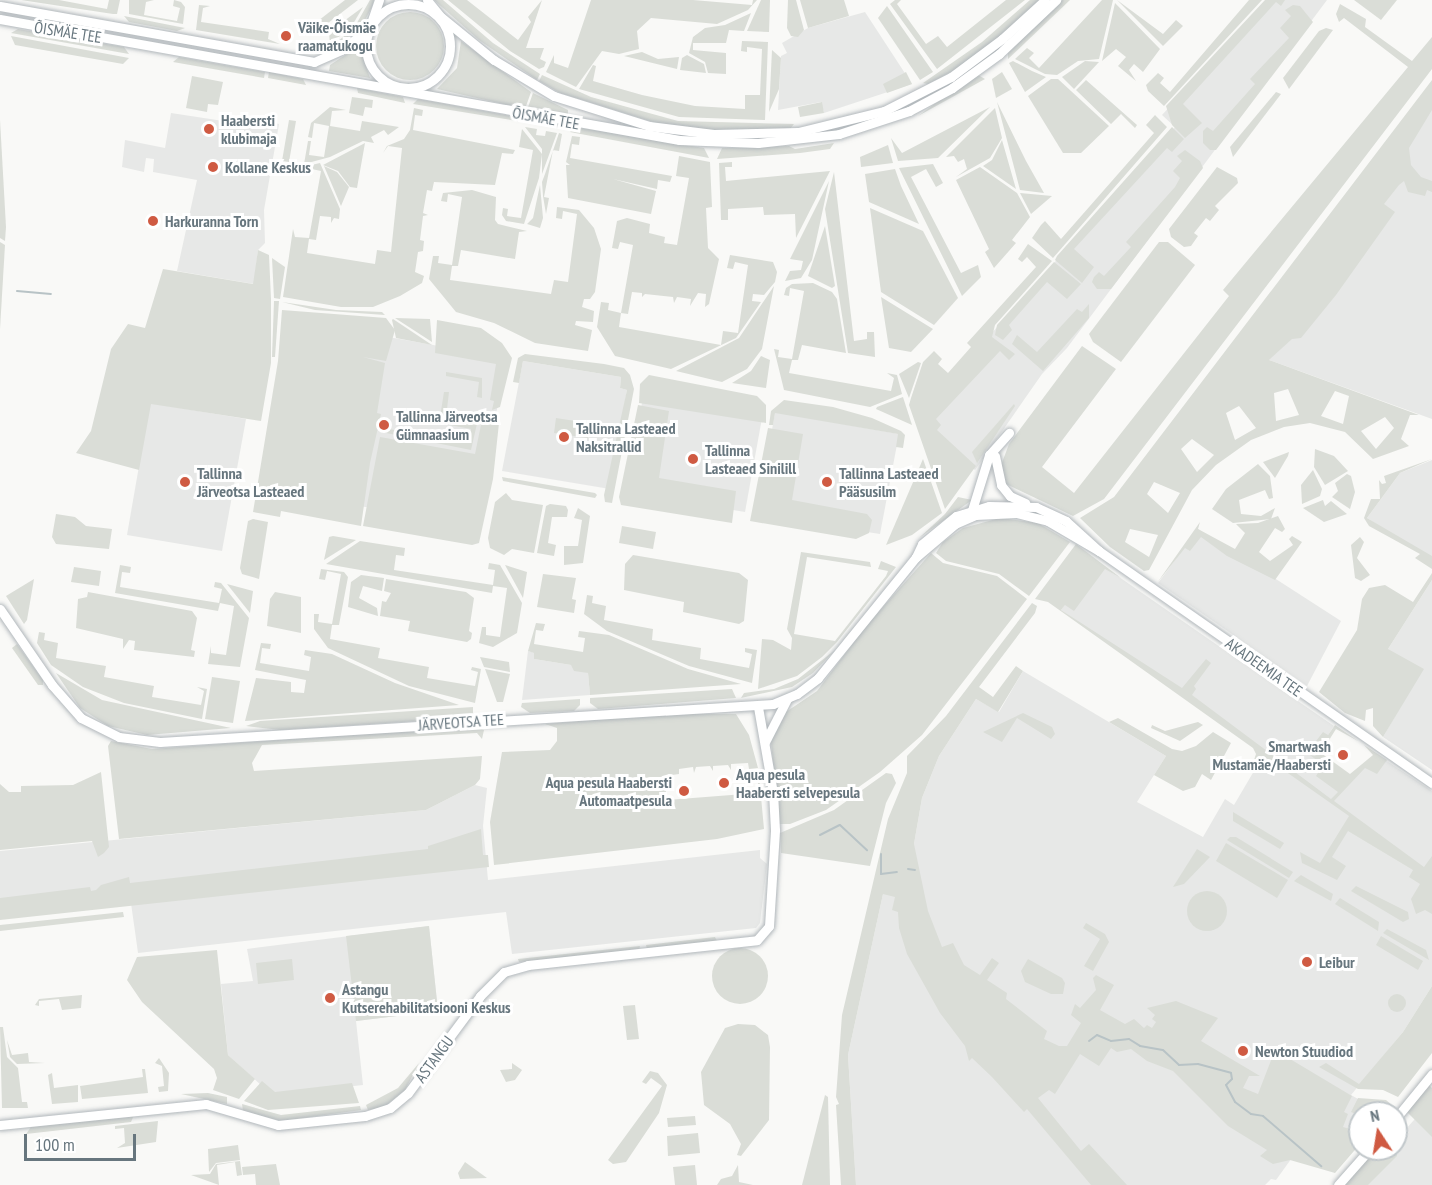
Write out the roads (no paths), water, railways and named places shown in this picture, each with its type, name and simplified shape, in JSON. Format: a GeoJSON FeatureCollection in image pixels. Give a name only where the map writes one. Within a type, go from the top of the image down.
{"type":"FeatureCollection","features":[{"type":"Feature","properties":{"kind":"main road"},"geometry":{"type":"LineString","coordinates":[[370,26],[384,10],[404,3],[424,6],[441,17],[450,40],[446,64],[430,81],[399,89],[382,78],[370,63],[366,45],[370,26],[379,0]]}},
{"type":"Feature","properties":{"kind":"main road","name":"ÕISMÄE TEE"},"geometry":{"type":"LineString","coordinates":[[427,0],[441,17],[495,60],[567,102],[649,126],[714,134],[798,132],[884,111],[951,78],[1002,39],[1045,0]]}},
{"type":"Feature","properties":{"kind":"main road","name":"ÕISMÄE TEE"},"geometry":{"type":"LineString","coordinates":[[2,21],[568,120],[713,143],[800,141],[852,130],[909,111],[959,83],[1023,34],[1056,0]]}},
{"type":"Feature","properties":{"kind":"main road","name":"ÕISMÄE TEE"},"geometry":{"type":"LineString","coordinates":[[0,6],[308,62],[325,59],[341,50],[370,26]]}},
{"type":"Feature","properties":{"kind":"main road"},"geometry":{"type":"LineString","coordinates":[[567,102],[571,110],[568,120],[649,126]]}},
{"type":"Feature","properties":{"kind":"main road"},"geometry":{"type":"LineString","coordinates":[[972,510],[989,455],[1009,432]]}},
{"type":"Feature","properties":{"kind":"main road"},"geometry":{"type":"LineString","coordinates":[[995,456],[1004,489],[1036,507]]}},
{"type":"Feature","properties":{"kind":"main road","name":"AKADEEMIA TEE"},"geometry":{"type":"LineString","coordinates":[[989,509],[1036,507],[1066,521],[1099,551]]}},
{"type":"Feature","properties":{"kind":"main road","name":"JÄRVEOTSA TEE"},"geometry":{"type":"LineString","coordinates":[[0,609],[52,685],[81,718],[105,732],[141,741],[758,706],[787,699],[808,687],[827,668],[916,557],[933,532],[972,510],[989,509]]}},
{"type":"Feature","properties":{"kind":"main road","name":"JÄRVEOTSA TEE"},"geometry":{"type":"LineString","coordinates":[[916,557],[955,524],[989,509]]}},
{"type":"Feature","properties":{"kind":"main road","name":"AKADEEMIA TEE"},"geometry":{"type":"LineString","coordinates":[[989,509],[1048,520],[1099,551],[1432,783]]}},
{"type":"Feature","properties":{"kind":"main road"},"geometry":{"type":"LineString","coordinates":[[765,744],[768,730],[787,699]]}},
{"type":"Feature","properties":{"kind":"main road","name":"ASTANGU"},"geometry":{"type":"LineString","coordinates":[[0,1125],[206,1104],[278,1125],[365,1116],[390,1108],[408,1094],[480,996],[504,972],[528,965],[757,940],[769,926],[774,830],[765,744],[758,706]]}},
{"type":"Feature","properties":{"kind":"main road"},"geometry":{"type":"LineString","coordinates":[[1408,1103],[1432,1074]]}},
{"type":"Feature","properties":{"kind":"main road"},"geometry":{"type":"LineString","coordinates":[[1338,1185],[1359,1161]]}},
{"type":"Feature","properties":{"kind":"waterway"},"geometry":{"type":"LineString","coordinates":[[17,291],[51,294]]}},
{"type":"Feature","properties":{"kind":"waterway"},"geometry":{"type":"LineString","coordinates":[[820,835],[840,825],[867,850]]}},
{"type":"Feature","properties":{"kind":"waterway"},"geometry":{"type":"LineString","coordinates":[[881,854],[881,874],[897,872]]}},
{"type":"Feature","properties":{"kind":"waterway"},"geometry":{"type":"LineString","coordinates":[[908,869],[915,870]]}},
{"type":"Feature","properties":{"kind":"waterway"},"geometry":{"type":"LineString","coordinates":[[1089,1041],[1097,1035],[1111,1041],[1129,1039],[1140,1046],[1163,1050],[1179,1065],[1198,1064],[1231,1073],[1232,1079],[1226,1085],[1235,1102],[1251,1114],[1263,1116],[1321,1166]]}},
{"type":"Feature","properties":{"kind":"place","name":"Väike-Õismäe raamatukogu"},"geometry":{"type":"Point","coordinates":[286,36]}},
{"type":"Feature","properties":{"kind":"place","name":"Haabersti klubimaja"},"geometry":{"type":"Point","coordinates":[209,129]}},
{"type":"Feature","properties":{"kind":"place","name":"Kollane Keskus"},"geometry":{"type":"Point","coordinates":[213,167]}},
{"type":"Feature","properties":{"kind":"place","name":"Harkuranna Torn"},"geometry":{"type":"Point","coordinates":[153,221]}},
{"type":"Feature","properties":{"kind":"place","name":"Tallinna Järveotsa Gümnaasium"},"geometry":{"type":"Point","coordinates":[384,425]}},
{"type":"Feature","properties":{"kind":"place","name":"Tallinna Lasteaed Naksitrallid"},"geometry":{"type":"Point","coordinates":[564,437]}},
{"type":"Feature","properties":{"kind":"place","name":"Tallinna Lasteaed Sinilill"},"geometry":{"type":"Point","coordinates":[693,459]}},
{"type":"Feature","properties":{"kind":"place","name":"Tallinna Järveotsa Lasteaed"},"geometry":{"type":"Point","coordinates":[185,482]}},
{"type":"Feature","properties":{"kind":"place","name":"Tallinna Lasteaed Pääsusilm"},"geometry":{"type":"Point","coordinates":[827,482]}},
{"type":"Feature","properties":{"kind":"place","name":"Smartwash Mustamäe/Haabersti"},"geometry":{"type":"Point","coordinates":[1343,755]}},
{"type":"Feature","properties":{"kind":"place","name":"Aqua pesula Haabersti selvepesula"},"geometry":{"type":"Point","coordinates":[724,783]}},
{"type":"Feature","properties":{"kind":"place","name":"Aqua pesula Haabersti Automaatpesula"},"geometry":{"type":"Point","coordinates":[684,791]}},
{"type":"Feature","properties":{"kind":"place","name":"Leibur"},"geometry":{"type":"Point","coordinates":[1307,962]}},
{"type":"Feature","properties":{"kind":"place","name":"Astangu Kutserehabilitatsiooni Keskus"},"geometry":{"type":"Point","coordinates":[330,998]}},
{"type":"Feature","properties":{"kind":"place","name":"Newton Stuudiod"},"geometry":{"type":"Point","coordinates":[1243,1051]}}]}
